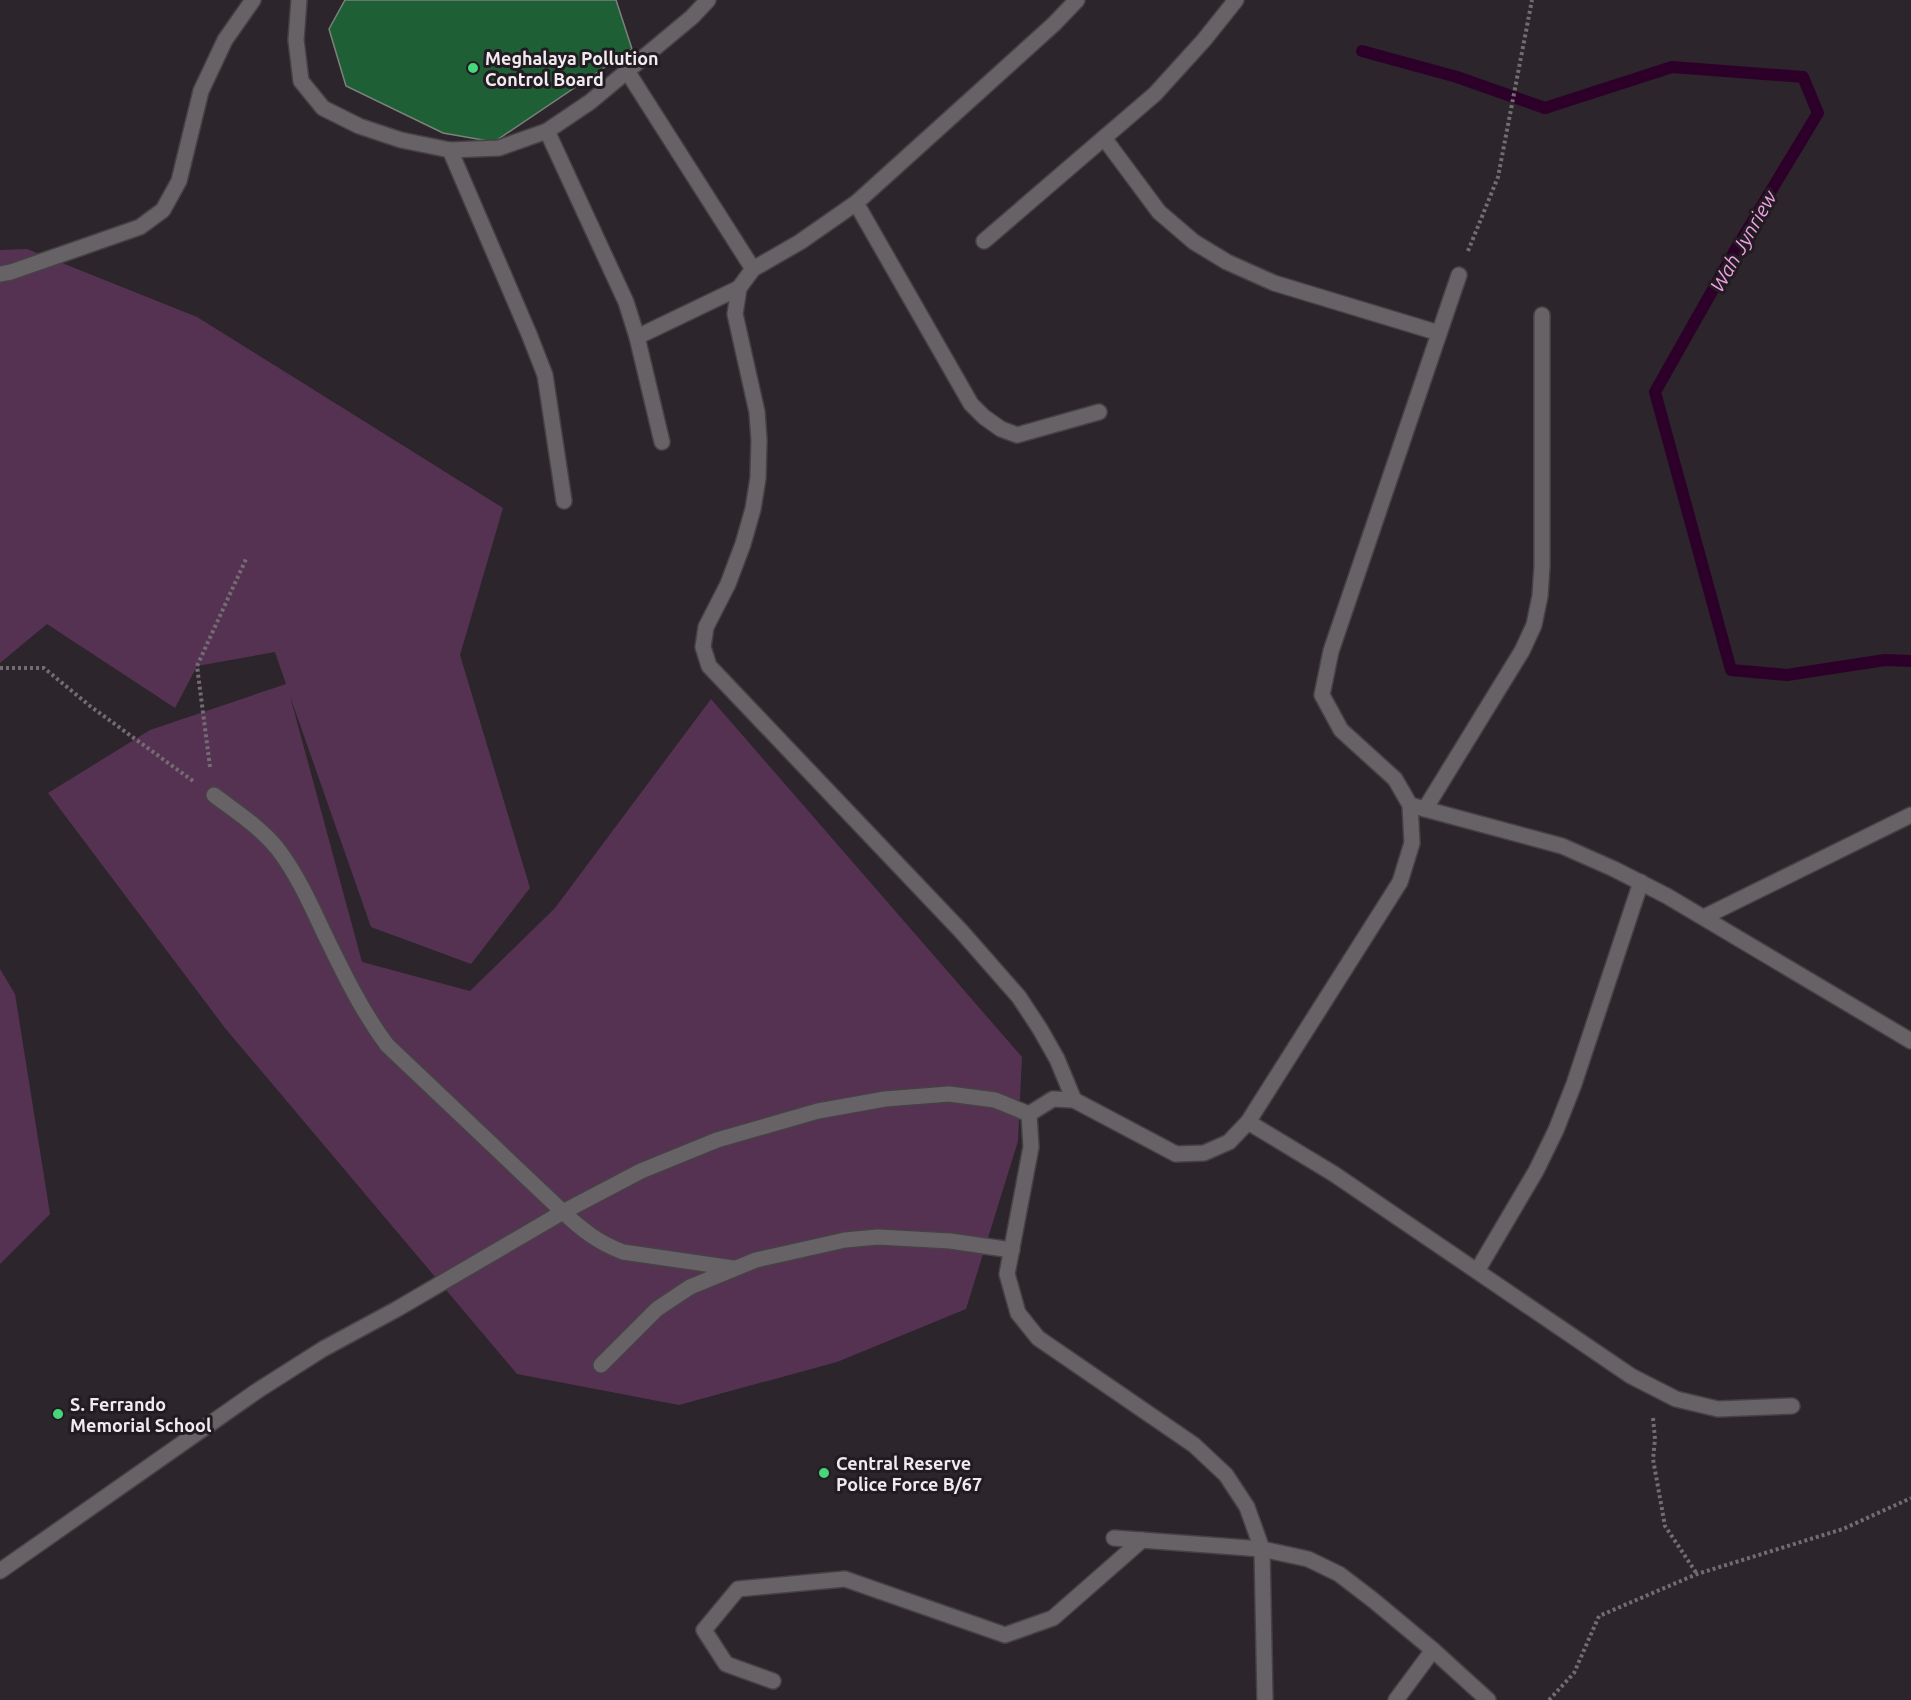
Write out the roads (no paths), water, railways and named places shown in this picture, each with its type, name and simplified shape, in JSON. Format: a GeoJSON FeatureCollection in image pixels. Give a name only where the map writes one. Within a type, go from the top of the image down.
{"type":"FeatureCollection","features":[{"type":"Feature","properties":{"kind":"street"},"geometry":{"type":"LineString","coordinates":[[0,274],[140,227],[163,210],[179,180],[201,91],[225,40],[253,0]]}},
{"type":"Feature","properties":{"kind":"street"},"geometry":{"type":"LineString","coordinates":[[299,0],[296,40],[302,81],[323,108],[359,126],[401,140],[450,150],[499,148],[547,131],[590,102],[692,17],[708,0]]}},
{"type":"Feature","properties":{"kind":"street"},"geometry":{"type":"LineString","coordinates":[[1074,1100],[1057,1059],[1019,997],[961,931],[709,666],[703,647],[706,627],[728,584],[743,544],[753,509],[758,478],[757,412],[735,314],[739,288],[753,269],[800,242],[856,203],[1054,24],[1077,0]]}},
{"type":"Feature","properties":{"kind":"street"},"geometry":{"type":"LineString","coordinates":[[984,241],[1155,94],[1236,0]]}},
{"type":"Feature","properties":{"kind":"street"},"geometry":{"type":"LineString","coordinates":[[627,71],[753,269]]}},
{"type":"Feature","properties":{"kind":"street"},"geometry":{"type":"LineString","coordinates":[[547,131],[626,302],[637,337],[662,442]]}},
{"type":"Feature","properties":{"kind":"street"},"geometry":{"type":"LineString","coordinates":[[1104,138],[1159,212],[1194,242],[1227,262],[1274,283],[1439,333]]}},
{"type":"Feature","properties":{"kind":"street"},"geometry":{"type":"LineString","coordinates":[[450,150],[545,375],[564,501]]}},
{"type":"Feature","properties":{"kind":"street"},"geometry":{"type":"LineString","coordinates":[[856,203],[971,404],[984,417],[1000,429],[1017,435],[1099,412]]}},
{"type":"Feature","properties":{"kind":"street"},"geometry":{"type":"LineString","coordinates":[[1459,275],[1331,651],[1322,695],[1341,730],[1395,779],[1418,807],[1562,846],[1641,882],[1704,917],[1911,1041]]}},
{"type":"Feature","properties":{"kind":"street"},"geometry":{"type":"LineString","coordinates":[[637,337],[739,288]]}},
{"type":"Feature","properties":{"kind":"street"},"geometry":{"type":"LineString","coordinates":[[1029,1114],[1053,1099],[1074,1100],[1176,1154],[1204,1153],[1229,1142],[1248,1122],[1400,882],[1412,843],[1418,807],[1522,651],[1534,625],[1540,596],[1542,566],[1542,315]]}},
{"type":"Feature","properties":{"kind":"street"},"geometry":{"type":"LineString","coordinates":[[214,795],[255,826],[275,846],[294,871],[347,981],[368,1019],[387,1045],[562,1212],[587,1234],[606,1246],[623,1252],[733,1268]]}},
{"type":"Feature","properties":{"kind":"street"},"geometry":{"type":"LineString","coordinates":[[1704,917],[1911,815]]}},
{"type":"Feature","properties":{"kind":"street"},"geometry":{"type":"LineString","coordinates":[[1477,1271],[1536,1171],[1556,1130],[1574,1084],[1641,882]]}},
{"type":"Feature","properties":{"kind":"street"},"geometry":{"type":"LineString","coordinates":[[0,1571],[257,1391],[323,1349],[397,1309],[562,1212],[641,1171],[717,1140],[818,1111],[885,1099],[949,1094],[995,1100],[1029,1114]]}},
{"type":"Feature","properties":{"kind":"street"},"geometry":{"type":"LineString","coordinates":[[1029,1114],[1031,1147],[1008,1274],[1018,1313],[1038,1338],[1194,1445],[1226,1475],[1247,1507],[1263,1549],[1265,1700]]}},
{"type":"Feature","properties":{"kind":"street"},"geometry":{"type":"LineString","coordinates":[[1248,1122],[1334,1174],[1631,1376],[1676,1399],[1718,1408],[1792,1406]]}},
{"type":"Feature","properties":{"kind":"street"},"geometry":{"type":"LineString","coordinates":[[601,1365],[657,1309],[690,1287],[756,1260],[845,1240],[878,1237],[951,1241],[1012,1250]]}},
{"type":"Feature","properties":{"kind":"street"},"geometry":{"type":"LineString","coordinates":[[1114,1538],[1263,1549],[1308,1559],[1339,1574],[1433,1650],[1488,1700]]}},
{"type":"Feature","properties":{"kind":"street"},"geometry":{"type":"LineString","coordinates":[[773,1681],[726,1664],[704,1630],[738,1589],[844,1579],[1005,1635],[1053,1618],[1142,1540]]}},
{"type":"Feature","properties":{"kind":"street"},"geometry":{"type":"LineString","coordinates":[[1396,1700],[1433,1650]]}},
{"type":"Feature","properties":{"kind":"waterway","name":"Wah Jynriew"},"geometry":{"type":"LineString","coordinates":[[1362,51],[1457,77],[1545,108],[1672,67],[1803,77],[1818,113],[1737,247],[1655,392],[1731,670],[1787,675],[1885,660],[1911,661]]}},
{"type":"Feature","properties":{"kind":"place","name":"Meghalaya Pollution Control Board"},"geometry":{"type":"Point","coordinates":[473,68]}},
{"type":"Feature","properties":{"kind":"place","name":"S. Ferrando Memorial School"},"geometry":{"type":"Point","coordinates":[58,1414]}},
{"type":"Feature","properties":{"kind":"place","name":"Central Reserve Police Force B/67"},"geometry":{"type":"Point","coordinates":[824,1473]}}]}
